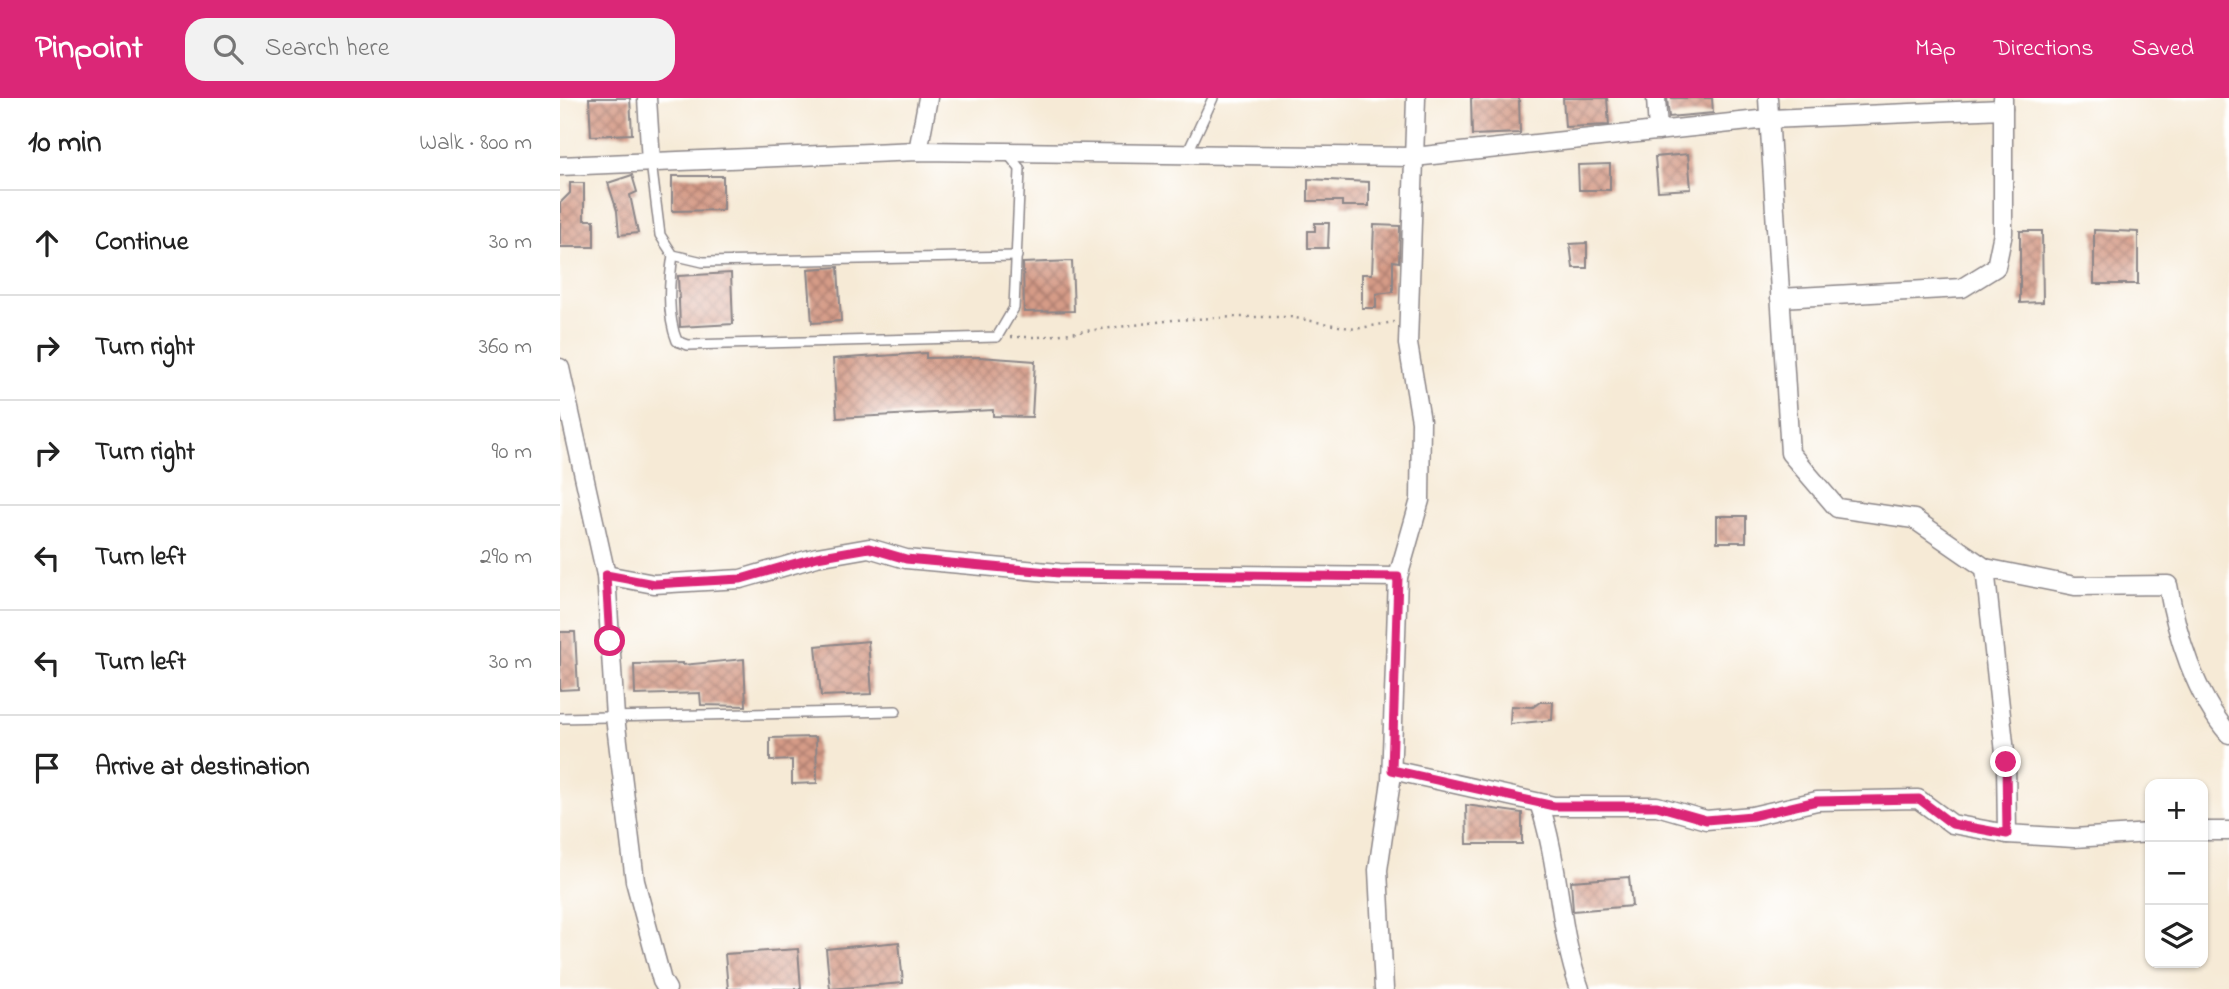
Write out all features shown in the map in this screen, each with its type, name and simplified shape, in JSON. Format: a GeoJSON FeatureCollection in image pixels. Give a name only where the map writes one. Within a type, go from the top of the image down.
{"type":"FeatureCollection","features":[{"type":"Feature","properties":{"kind":"street"},"geometry":{"type":"LineString","coordinates":[[647,98],[651,162]]}},
{"type":"Feature","properties":{"kind":"street"},"geometry":{"type":"LineString","coordinates":[[918,151],[928,98]]}},
{"type":"Feature","properties":{"kind":"street"},"geometry":{"type":"LineString","coordinates":[[1384,989],[1378,870],[1392,770],[1398,577],[1420,500],[1421,421],[1408,344],[1416,98]]}},
{"type":"Feature","properties":{"kind":"street"},"geometry":{"type":"LineString","coordinates":[[1656,98],[1658,131]]}},
{"type":"Feature","properties":{"kind":"street"},"geometry":{"type":"LineString","coordinates":[[1768,98],[1790,453],[1837,508],[1914,519],[1985,568],[2075,586],[2168,585],[2175,629],[2211,714],[2229,734]]}},
{"type":"Feature","properties":{"kind":"street"},"geometry":{"type":"LineString","coordinates":[[560,166],[918,151],[1414,157],[1768,119],[2003,104],[2003,233],[1996,267],[1962,288],[1780,298]]}},
{"type":"Feature","properties":{"kind":"street"},"geometry":{"type":"LineString","coordinates":[[560,368],[606,575],[615,717],[635,881],[662,981],[667,989]]}},
{"type":"Feature","properties":{"kind":"street"},"geometry":{"type":"LineString","coordinates":[[606,575],[654,584],[741,579],[817,557],[869,548],[906,559],[1059,573],[1398,577]]}},
{"type":"Feature","properties":{"kind":"street"},"geometry":{"type":"LineString","coordinates":[[1985,568],[2006,762],[2007,834]]}},
{"type":"Feature","properties":{"kind":"street"},"geometry":{"type":"LineString","coordinates":[[1392,770],[1554,806],[1657,806],[1706,820],[1752,816],[1817,801],[1919,799],[1952,824],[2007,834],[2074,838],[2145,833]]}},
{"type":"Feature","properties":{"kind":"street"},"geometry":{"type":"LineString","coordinates":[[1539,803],[1549,831],[1563,918],[1580,989]]}},
{"type":"Feature","properties":{"kind":"street"},"geometry":{"type":"LineString","coordinates":[[2208,831],[2229,831]]}},
{"type":"Feature","properties":{"kind":"lane"},"geometry":{"type":"LineString","coordinates":[[1187,154],[1213,98]]}},
{"type":"Feature","properties":{"kind":"lane"},"geometry":{"type":"LineString","coordinates":[[651,162],[660,235],[673,255],[669,276],[673,332],[677,341],[688,345],[998,337],[1014,308],[1017,256],[1020,169],[1007,152]]}},
{"type":"Feature","properties":{"kind":"lane"},"geometry":{"type":"LineString","coordinates":[[673,255],[703,262],[1017,256]]}},
{"type":"Feature","properties":{"kind":"lane"},"geometry":{"type":"LineString","coordinates":[[560,718],[896,711]]}},
{"type":"Feature","properties":{"kind":"path"},"geometry":{"type":"LineString","coordinates":[[998,337],[1039,337],[1173,320],[1235,317],[1290,317],[1355,328],[1408,320]]}},
{"type":"Feature","properties":{"kind":"building"},"geometry":{"type":"Polygon","coordinates":[[[589,98],[630,98],[632,134],[591,136],[589,98]]]}},
{"type":"Feature","properties":{"kind":"building"},"geometry":{"type":"Polygon","coordinates":[[[1471,98],[1519,98],[1520,133],[1472,135],[1471,98]]]}},
{"type":"Feature","properties":{"kind":"building"},"geometry":{"type":"Polygon","coordinates":[[[1563,98],[1607,98],[1609,125],[1565,127],[1563,98]]]}},
{"type":"Feature","properties":{"kind":"building"},"geometry":{"type":"Polygon","coordinates":[[[1667,98],[1712,98],[1713,113],[1669,117],[1667,98]]]}},
{"type":"Feature","properties":{"kind":"building"},"geometry":{"type":"Polygon","coordinates":[[[1688,154],[1691,189],[1658,191],[1655,157],[1688,154]]]}},
{"type":"Feature","properties":{"kind":"building"},"geometry":{"type":"Polygon","coordinates":[[[1610,164],[1610,190],[1579,190],[1578,165],[1610,164]]]}},
{"type":"Feature","properties":{"kind":"building"},"geometry":{"type":"Polygon","coordinates":[[[632,175],[637,192],[630,195],[638,233],[619,235],[617,211],[608,183],[632,175]]]}},
{"type":"Feature","properties":{"kind":"building"},"geometry":{"type":"Polygon","coordinates":[[[672,176],[723,176],[723,210],[672,211],[672,176]]]}},
{"type":"Feature","properties":{"kind":"building"},"geometry":{"type":"Polygon","coordinates":[[[1308,179],[1369,182],[1369,206],[1342,206],[1342,201],[1308,201],[1308,179]]]}},
{"type":"Feature","properties":{"kind":"building"},"geometry":{"type":"Polygon","coordinates":[[[570,183],[584,183],[584,220],[594,220],[594,247],[560,247],[560,203],[570,193],[570,183]]]}},
{"type":"Feature","properties":{"kind":"building"},"geometry":{"type":"Polygon","coordinates":[[[1315,223],[1329,223],[1328,248],[1308,248],[1308,231],[1315,231],[1315,223]]]}},
{"type":"Feature","properties":{"kind":"building"},"geometry":{"type":"Polygon","coordinates":[[[1374,225],[1400,226],[1399,262],[1393,261],[1393,292],[1376,294],[1376,308],[1362,308],[1362,274],[1372,274],[1374,225]]]}},
{"type":"Feature","properties":{"kind":"building"},"geometry":{"type":"Polygon","coordinates":[[[2094,230],[2138,232],[2138,284],[2094,284],[2094,230]]]}},
{"type":"Feature","properties":{"kind":"building"},"geometry":{"type":"Polygon","coordinates":[[[2020,231],[2042,231],[2043,302],[2020,303],[2020,231]]]}},
{"type":"Feature","properties":{"kind":"building"},"geometry":{"type":"Polygon","coordinates":[[[1587,243],[1587,268],[1573,268],[1570,244],[1587,243]]]}},
{"type":"Feature","properties":{"kind":"building"},"geometry":{"type":"Polygon","coordinates":[[[1072,261],[1074,311],[1024,312],[1023,263],[1072,261]]]}},
{"type":"Feature","properties":{"kind":"building"},"geometry":{"type":"Polygon","coordinates":[[[838,267],[841,321],[812,323],[808,269],[838,267]]]}},
{"type":"Feature","properties":{"kind":"building"},"geometry":{"type":"Polygon","coordinates":[[[731,273],[733,324],[680,327],[678,276],[731,273]]]}},
{"type":"Feature","properties":{"kind":"building"},"geometry":{"type":"Polygon","coordinates":[[[926,353],[926,358],[979,357],[1035,361],[1032,417],[993,416],[993,410],[837,418],[833,359],[926,353]]]}},
{"type":"Feature","properties":{"kind":"building"},"geometry":{"type":"Polygon","coordinates":[[[1717,516],[1746,516],[1746,542],[1717,542],[1717,516]]]}},
{"type":"Feature","properties":{"kind":"building"},"geometry":{"type":"Polygon","coordinates":[[[560,632],[575,632],[578,689],[560,690],[560,632]]]}},
{"type":"Feature","properties":{"kind":"building"},"geometry":{"type":"Polygon","coordinates":[[[868,641],[872,694],[821,696],[816,646],[868,641]]]}},
{"type":"Feature","properties":{"kind":"building"},"geometry":{"type":"Polygon","coordinates":[[[744,659],[746,706],[701,705],[700,693],[635,695],[634,664],[683,665],[744,659]]]}},
{"type":"Feature","properties":{"kind":"building"},"geometry":{"type":"Polygon","coordinates":[[[1540,702],[1553,702],[1552,720],[1510,724],[1511,706],[1533,707],[1540,702]]]}},
{"type":"Feature","properties":{"kind":"building"},"geometry":{"type":"Polygon","coordinates":[[[816,737],[817,783],[792,784],[792,760],[770,761],[770,738],[816,737]]]}},
{"type":"Feature","properties":{"kind":"building"},"geometry":{"type":"Polygon","coordinates":[[[1466,805],[1522,813],[1522,844],[1467,844],[1466,805]]]}},
{"type":"Feature","properties":{"kind":"building"},"geometry":{"type":"Polygon","coordinates":[[[1629,877],[1632,906],[1573,911],[1571,881],[1629,877]]]}},
{"type":"Feature","properties":{"kind":"building"},"geometry":{"type":"Polygon","coordinates":[[[899,942],[903,983],[830,989],[826,949],[899,942]]]}},
{"type":"Feature","properties":{"kind":"building"},"geometry":{"type":"Polygon","coordinates":[[[798,949],[801,989],[728,989],[725,954],[798,949]]]}},
{"type":"Feature","properties":{"kind":"route"},"geometry":{"type":"LineString","coordinates":[[610,641],[606,575],[654,584],[741,579],[817,557],[869,548],[906,559],[1059,573],[1398,577],[1392,770],[1554,806],[1657,806],[1706,820],[1752,816],[1817,801],[1919,799],[1952,824],[2007,834],[2006,762]]}}]}
